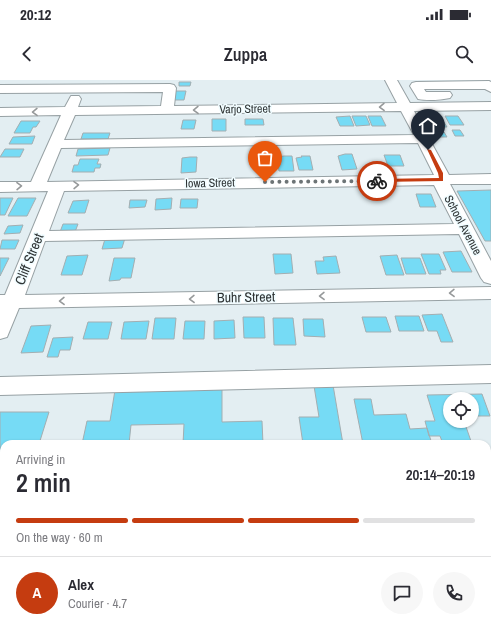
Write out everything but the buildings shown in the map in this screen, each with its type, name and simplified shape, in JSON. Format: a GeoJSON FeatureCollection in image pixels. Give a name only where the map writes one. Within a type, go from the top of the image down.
{"type":"FeatureCollection","features":[{"type":"Feature","properties":{"kind":"street","name":"School Avenue"},"geometry":{"type":"LineString","coordinates":[[391,80],[441,173],[442,186],[491,278]]}},
{"type":"Feature","properties":{"kind":"street"},"geometry":{"type":"LineString","coordinates":[[0,89],[81,84],[170,88],[167,110]]}},
{"type":"Feature","properties":{"kind":"street"},"geometry":{"type":"LineString","coordinates":[[37,186],[81,84]]}},
{"type":"Feature","properties":{"kind":"street"},"geometry":{"type":"LineString","coordinates":[[491,88],[488,85],[416,86],[422,96],[431,101],[491,94]]}},
{"type":"Feature","properties":{"kind":"street","name":"Varjo Street"},"geometry":{"type":"LineString","coordinates":[[0,112],[405,107],[431,101],[491,106]]}},
{"type":"Feature","properties":{"kind":"street"},"geometry":{"type":"LineString","coordinates":[[55,144],[422,139]]}},
{"type":"Feature","properties":{"kind":"street","name":"Iowa Street"},"geometry":{"type":"LineString","coordinates":[[0,187],[491,179]]}},
{"type":"Feature","properties":{"kind":"street","name":"Cliff Street"},"geometry":{"type":"LineString","coordinates":[[0,332],[6,302],[38,236],[58,186]]}},
{"type":"Feature","properties":{"kind":"street"},"geometry":{"type":"LineString","coordinates":[[38,236],[465,229]]}},
{"type":"Feature","properties":{"kind":"street","name":"Buhr Street"},"geometry":{"type":"LineString","coordinates":[[6,302],[491,293]]}},
{"type":"Feature","properties":{"kind":"street"},"geometry":{"type":"LineString","coordinates":[[0,386],[491,374]]}},
{"type":"Feature","properties":{"kind":"way so far"},"geometry":{"type":"LineString","coordinates":[[265,182],[377,181]]}},
{"type":"Feature","properties":{"kind":"route"},"geometry":{"type":"LineString","coordinates":[[377,181],[441,180],[441,173],[428,150]]}}]}
